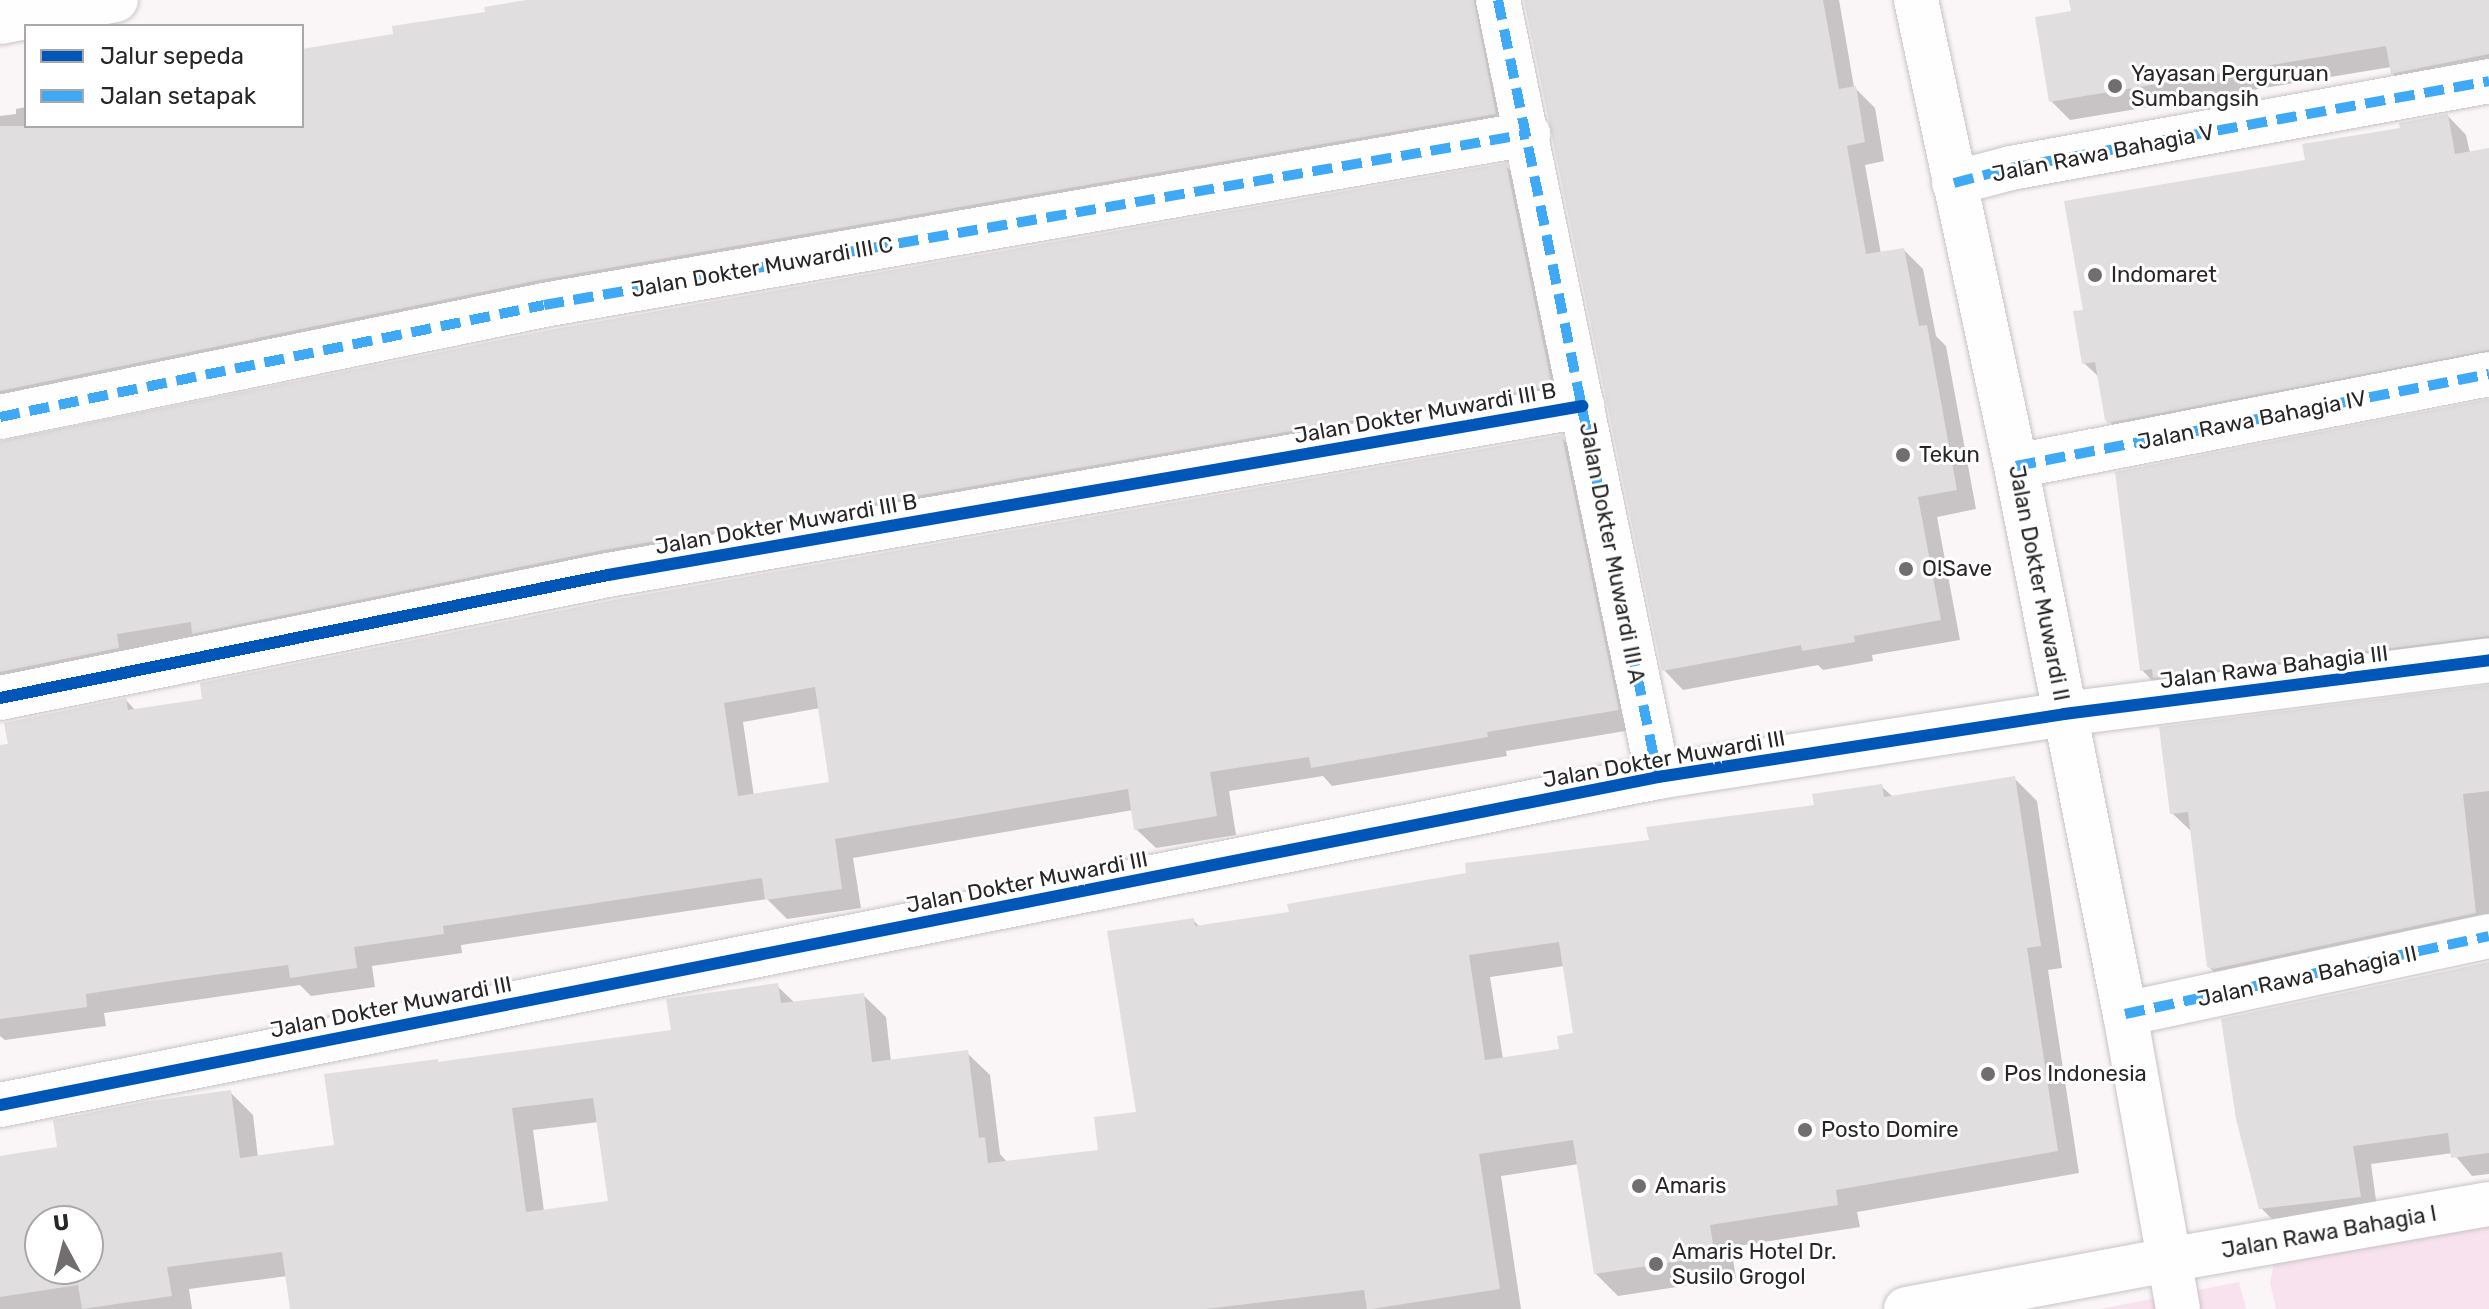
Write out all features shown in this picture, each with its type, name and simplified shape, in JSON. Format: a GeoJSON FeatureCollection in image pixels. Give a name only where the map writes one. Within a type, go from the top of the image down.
{"type":"FeatureCollection","features":[{"type":"Feature","properties":{"kind":"street"},"geometry":{"type":"LineString","coordinates":[[0,22],[116,0]]}},
{"type":"Feature","properties":{"kind":"street","name":"Jalan Dokter Muwardi III A"},"geometry":{"type":"LineString","coordinates":[[1498,0],[1658,777]]}},
{"type":"Feature","properties":{"kind":"street","name":"Jalan Dokter Muwardi II"},"geometry":{"type":"LineString","coordinates":[[1916,0],[2016,466],[2125,1014],[2178,1309]]}},
{"type":"Feature","properties":{"kind":"street","name":"Jalan Rawa Bahagia V"},"geometry":{"type":"LineString","coordinates":[[1954,183],[2011,168],[2489,81]]}},
{"type":"Feature","properties":{"kind":"street","name":"Jalan Dokter Muwardi III C"},"geometry":{"type":"LineString","coordinates":[[0,417],[544,305],[1528,134]]}},
{"type":"Feature","properties":{"kind":"street","name":"Jalan Rawa Bahagia IV"},"geometry":{"type":"LineString","coordinates":[[2016,466],[2489,374]]}},
{"type":"Feature","properties":{"kind":"street","name":"Jalan Dokter Muwardi III B"},"geometry":{"type":"LineString","coordinates":[[0,698],[608,575],[1582,406]]}},
{"type":"Feature","properties":{"kind":"street","name":"Jalan Rawa Bahagia III"},"geometry":{"type":"LineString","coordinates":[[2064,714],[2489,660]]}},
{"type":"Feature","properties":{"kind":"street","name":"Jalan Dokter Muwardi III"},"geometry":{"type":"LineString","coordinates":[[0,1105],[1658,777],[2064,714]]}},
{"type":"Feature","properties":{"kind":"street","name":"Jalan Rawa Bahagia II"},"geometry":{"type":"LineString","coordinates":[[2125,1014],[2489,936]]}},
{"type":"Feature","properties":{"kind":"street","name":"Jalan Rawa Bahagia I"},"geometry":{"type":"LineString","coordinates":[[1906,1309],[2489,1204]]}},
{"type":"Feature","properties":{"kind":"shaded area"},"geometry":{"type":"Polygon","coordinates":[[[2489,1208],[2489,1309],[2276,1309],[2270,1283],[2278,1241],[2489,1208]]]}},
{"type":"Feature","properties":{"kind":"shaded area"},"geometry":{"type":"Polygon","coordinates":[[[2239,1282],[2246,1309],[2100,1309],[2239,1282]]]}},
{"type":"Feature","properties":{"kind":"building"},"geometry":{"type":"Polygon","coordinates":[[[526,0],[1474,0],[1496,114],[540,280],[0,391],[0,126],[304,128],[304,49],[393,34],[392,26],[485,12],[484,7],[526,0]]]}},
{"type":"Feature","properties":{"kind":"building"},"geometry":{"type":"Polygon","coordinates":[[[1524,0],[1823,0],[1839,89],[1856,86],[1865,142],[1847,146],[1866,254],[1904,248],[1919,326],[1927,325],[1957,490],[1918,497],[1941,620],[1854,636],[1855,642],[1802,651],[1801,645],[1662,671],[1524,0]]]}},
{"type":"Feature","properties":{"kind":"building","name":"Yayasan Perguruan Sumbangsih"},"geometry":{"type":"Polygon","coordinates":[[[2069,0],[2489,0],[2489,54],[2391,74],[2386,46],[2049,102],[2035,17],[2071,11],[2069,0]]]}},
{"type":"Feature","properties":{"kind":"building"},"geometry":{"type":"Polygon","coordinates":[[[2448,114],[2455,154],[2489,148],[2489,350],[2108,423],[2105,420],[2095,362],[2082,364],[2073,311],[2083,310],[2064,201],[2305,160],[2302,144],[2400,128],[2399,123],[2448,114]]]}},
{"type":"Feature","properties":{"kind":"building"},"geometry":{"type":"Polygon","coordinates":[[[1506,163],[1552,386],[604,550],[192,634],[191,622],[117,634],[119,648],[0,672],[0,441],[549,330],[1506,163]]]}},
{"type":"Feature","properties":{"kind":"building"},"geometry":{"type":"Polygon","coordinates":[[[2489,399],[2489,636],[2153,678],[2152,669],[2140,671],[2115,472],[2489,399]]]}},
{"type":"Feature","properties":{"kind":"building"},"geometry":{"type":"Polygon","coordinates":[[[1562,435],[1619,710],[1487,732],[1488,737],[1311,768],[1309,757],[1210,772],[1217,816],[1134,830],[1128,789],[835,839],[842,889],[765,900],[762,878],[443,926],[444,934],[354,947],[357,968],[290,978],[288,965],[177,980],[86,994],[87,1007],[0,1019],[0,745],[8,744],[4,723],[126,698],[128,710],[202,699],[200,683],[613,600],[1562,435]],[[815,687],[724,703],[738,796],[829,782],[815,687]]]}},
{"type":"Feature","properties":{"kind":"building"},"geometry":{"type":"Polygon","coordinates":[[[2489,685],[2489,791],[2463,794],[2476,913],[2214,969],[2207,967],[2188,812],[2170,814],[2159,727],[2489,685]]]}},
{"type":"Feature","properties":{"kind":"building"},"geometry":{"type":"Polygon","coordinates":[[[2015,776],[2041,946],[2027,948],[2058,1151],[1836,1190],[1838,1205],[1710,1225],[1715,1256],[1594,1274],[1573,1140],[1479,1154],[1500,1289],[1371,1309],[1367,1309],[1364,1290],[1205,1309],[290,1309],[282,1252],[167,1267],[172,1296],[82,1309],[78,1285],[0,1297],[0,1156],[57,1147],[53,1120],[150,1101],[231,1090],[240,1158],[334,1145],[324,1074],[438,1059],[438,1062],[671,1030],[666,999],[778,983],[781,1003],[864,993],[872,1062],[968,1050],[979,1138],[985,1137],[988,1163],[1098,1150],[1094,1117],[1136,1112],[1107,931],[1194,918],[1195,926],[1289,912],[1287,904],[1466,873],[1465,863],[1649,840],[1646,827],[1814,805],[1812,794],[1882,784],[1884,797],[2015,776]],[[1559,942],[1469,955],[1485,1060],[1559,1049],[1557,1036],[1573,1033],[1559,942]],[[593,1098],[512,1108],[526,1212],[608,1201],[593,1098]]]}},
{"type":"Feature","properties":{"kind":"building"},"geometry":{"type":"Polygon","coordinates":[[[2489,962],[2489,1153],[2451,1158],[2448,1133],[2353,1146],[2361,1197],[2259,1209],[2236,1119],[2221,1019],[2489,962]]]}},
{"type":"Feature","properties":{"kind":"marked path"},"geometry":{"type":"LineString","coordinates":[[1498,0],[1658,777]]}},
{"type":"Feature","properties":{"kind":"marked path"},"geometry":{"type":"LineString","coordinates":[[1954,183],[2011,168],[2489,81]]}},
{"type":"Feature","properties":{"kind":"marked path"},"geometry":{"type":"LineString","coordinates":[[0,417],[544,305],[1528,134]]}},
{"type":"Feature","properties":{"kind":"marked path"},"geometry":{"type":"LineString","coordinates":[[2016,466],[2489,374]]}},
{"type":"Feature","properties":{"kind":"marked path"},"geometry":{"type":"LineString","coordinates":[[2125,1014],[2489,936]]}},
{"type":"Feature","properties":{"kind":"cycle path"},"geometry":{"type":"LineString","coordinates":[[0,698],[608,575],[1582,406]]}},
{"type":"Feature","properties":{"kind":"cycle path"},"geometry":{"type":"LineString","coordinates":[[0,1105],[1658,777],[2064,714],[2489,660]]}},
{"type":"Feature","properties":{"kind":"place","name":"Yayasan Perguruan Sumbangsih"},"geometry":{"type":"Point","coordinates":[2115,86]}},
{"type":"Feature","properties":{"kind":"place","name":"Indomaret"},"geometry":{"type":"Point","coordinates":[2095,275]}},
{"type":"Feature","properties":{"kind":"place","name":"Tekun"},"geometry":{"type":"Point","coordinates":[1903,455]}},
{"type":"Feature","properties":{"kind":"place","name":"O!Save"},"geometry":{"type":"Point","coordinates":[1906,569]}},
{"type":"Feature","properties":{"kind":"place","name":"Pos Indonesia"},"geometry":{"type":"Point","coordinates":[1988,1074]}},
{"type":"Feature","properties":{"kind":"place","name":"Posto Domire"},"geometry":{"type":"Point","coordinates":[1805,1130]}},
{"type":"Feature","properties":{"kind":"place","name":"Amaris"},"geometry":{"type":"Point","coordinates":[1639,1186]}},
{"type":"Feature","properties":{"kind":"place","name":"Amaris Hotel Dr. Susilo Grogol"},"geometry":{"type":"Point","coordinates":[1656,1264]}}]}
